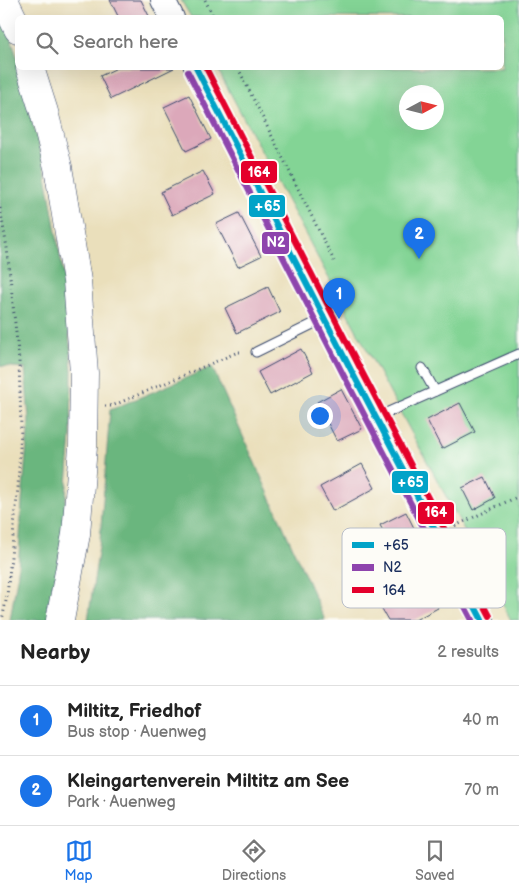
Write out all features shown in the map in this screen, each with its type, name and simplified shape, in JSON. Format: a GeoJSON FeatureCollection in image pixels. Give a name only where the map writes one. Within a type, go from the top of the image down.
{"type":"FeatureCollection","features":[{"type":"Feature","properties":{"kind":"main road"},"geometry":{"type":"LineString","coordinates":[[4,0],[15,23]]}},
{"type":"Feature","properties":{"kind":"main road"},"geometry":{"type":"LineString","coordinates":[[31,70],[58,166],[77,281],[84,373],[83,447],[76,534],[60,620]]}},
{"type":"Feature","properties":{"kind":"street"},"geometry":{"type":"LineString","coordinates":[[164,0],[171,15]]}},
{"type":"Feature","properties":{"kind":"street"},"geometry":{"type":"LineString","coordinates":[[197,70],[433,528]]}},
{"type":"Feature","properties":{"kind":"street"},"geometry":{"type":"LineString","coordinates":[[476,608],[482,620]]}},
{"type":"Feature","properties":{"kind":"lane"},"geometry":{"type":"LineString","coordinates":[[256,352],[325,318]]}},
{"type":"Feature","properties":{"kind":"lane"},"geometry":{"type":"LineString","coordinates":[[376,417],[519,354]]}},
{"type":"Feature","properties":{"kind":"lane"},"geometry":{"type":"LineString","coordinates":[[422,368],[435,391]]}},
{"type":"Feature","properties":{"kind":"path"},"geometry":{"type":"LineString","coordinates":[[205,0],[212,15]]}},
{"type":"Feature","properties":{"kind":"path"},"geometry":{"type":"LineString","coordinates":[[239,70],[334,261]]}},
{"type":"Feature","properties":{"kind":"path"},"geometry":{"type":"LineString","coordinates":[[0,208],[7,248],[18,351],[21,428],[18,488],[2,620]]}},
{"type":"Feature","properties":{"kind":"path"},"geometry":{"type":"LineString","coordinates":[[104,406],[112,406],[238,352],[256,352]]}},
{"type":"Feature","properties":{"kind":"path"},"geometry":{"type":"LineString","coordinates":[[449,528],[519,496]]}},
{"type":"Feature","properties":{"kind":"green space"},"geometry":{"type":"Polygon","coordinates":[[[181,0],[519,0],[519,620],[511,620],[505,608],[506,528],[463,528],[218,70],[504,70],[504,15],[190,15],[181,0]]]}},
{"type":"Feature","properties":{"kind":"green space"},"geometry":{"type":"Polygon","coordinates":[[[0,13],[14,47],[15,70],[19,70],[45,168],[65,284],[72,370],[71,436],[63,533],[49,620],[10,620],[18,572],[29,420],[25,368],[0,366],[0,13]]]}},
{"type":"Feature","properties":{"kind":"green space"},"geometry":{"type":"Polygon","coordinates":[[[212,367],[325,620],[88,620],[100,540],[110,410],[212,367]]]}},
{"type":"Feature","properties":{"kind":"building"},"geometry":{"type":"Polygon","coordinates":[[[110,0],[141,0],[148,15],[118,15],[110,0]]]}},
{"type":"Feature","properties":{"kind":"building"},"geometry":{"type":"Polygon","coordinates":[[[113,70],[170,70],[111,99],[100,76],[113,70]]]}},
{"type":"Feature","properties":{"kind":"building"},"geometry":{"type":"Polygon","coordinates":[[[189,95],[211,139],[186,151],[164,107],[189,95]]]}},
{"type":"Feature","properties":{"kind":"building"},"geometry":{"type":"Polygon","coordinates":[[[203,171],[215,194],[172,215],[161,192],[203,171]]]}},
{"type":"Feature","properties":{"kind":"building"},"geometry":{"type":"Polygon","coordinates":[[[239,213],[261,256],[238,267],[216,224],[239,213]]]}},
{"type":"Feature","properties":{"kind":"building"},"geometry":{"type":"Polygon","coordinates":[[[268,287],[280,312],[237,333],[225,308],[268,287]]]}},
{"type":"Feature","properties":{"kind":"building"},"geometry":{"type":"Polygon","coordinates":[[[301,349],[313,372],[270,395],[258,372],[301,349]]]}},
{"type":"Feature","properties":{"kind":"building"},"geometry":{"type":"Polygon","coordinates":[[[341,389],[362,429],[337,441],[317,402],[341,389]]]}},
{"type":"Feature","properties":{"kind":"building"},"geometry":{"type":"Polygon","coordinates":[[[460,403],[475,432],[442,449],[427,420],[460,403]]]}},
{"type":"Feature","properties":{"kind":"building"},"geometry":{"type":"Polygon","coordinates":[[[362,464],[375,488],[333,511],[320,487],[362,464]]]}},
{"type":"Feature","properties":{"kind":"building"},"geometry":{"type":"Polygon","coordinates":[[[485,477],[495,498],[473,510],[462,488],[485,477]]]}},
{"type":"Feature","properties":{"kind":"building"},"geometry":{"type":"Polygon","coordinates":[[[406,512],[414,528],[382,528],[380,525],[406,512]]]}},
{"type":"Feature","properties":{"kind":"building"},"geometry":{"type":"Polygon","coordinates":[[[381,608],[438,608],[415,620],[388,620],[381,608]]]}},
{"type":"Feature","properties":{"kind":"transit line","name":"+65"},"geometry":{"type":"LineString","coordinates":[[197,70],[434,528]]}},
{"type":"Feature","properties":{"kind":"transit line","name":"164"},"geometry":{"type":"LineString","coordinates":[[207,70],[444,528]]}},
{"type":"Feature","properties":{"kind":"transit line","name":"N2"},"geometry":{"type":"LineString","coordinates":[[188,72],[424,528]]}},
{"type":"Feature","properties":{"kind":"transit line","name":"N2"},"geometry":{"type":"LineString","coordinates":[[466,608],[472,620]]}},
{"type":"Feature","properties":{"kind":"transit line","name":"+65"},"geometry":{"type":"LineString","coordinates":[[476,608],[482,620]]}},
{"type":"Feature","properties":{"kind":"transit line","name":"164"},"geometry":{"type":"LineString","coordinates":[[486,608],[490,616]]}},
{"type":"Feature","properties":{"kind":"place","name":"Kleingartenverein Miltitz am See"},"geometry":{"type":"Point","coordinates":[419,259]}},
{"type":"Feature","properties":{"kind":"place","name":"Miltitz, Friedhof"},"geometry":{"type":"Point","coordinates":[339,319]}}]}
